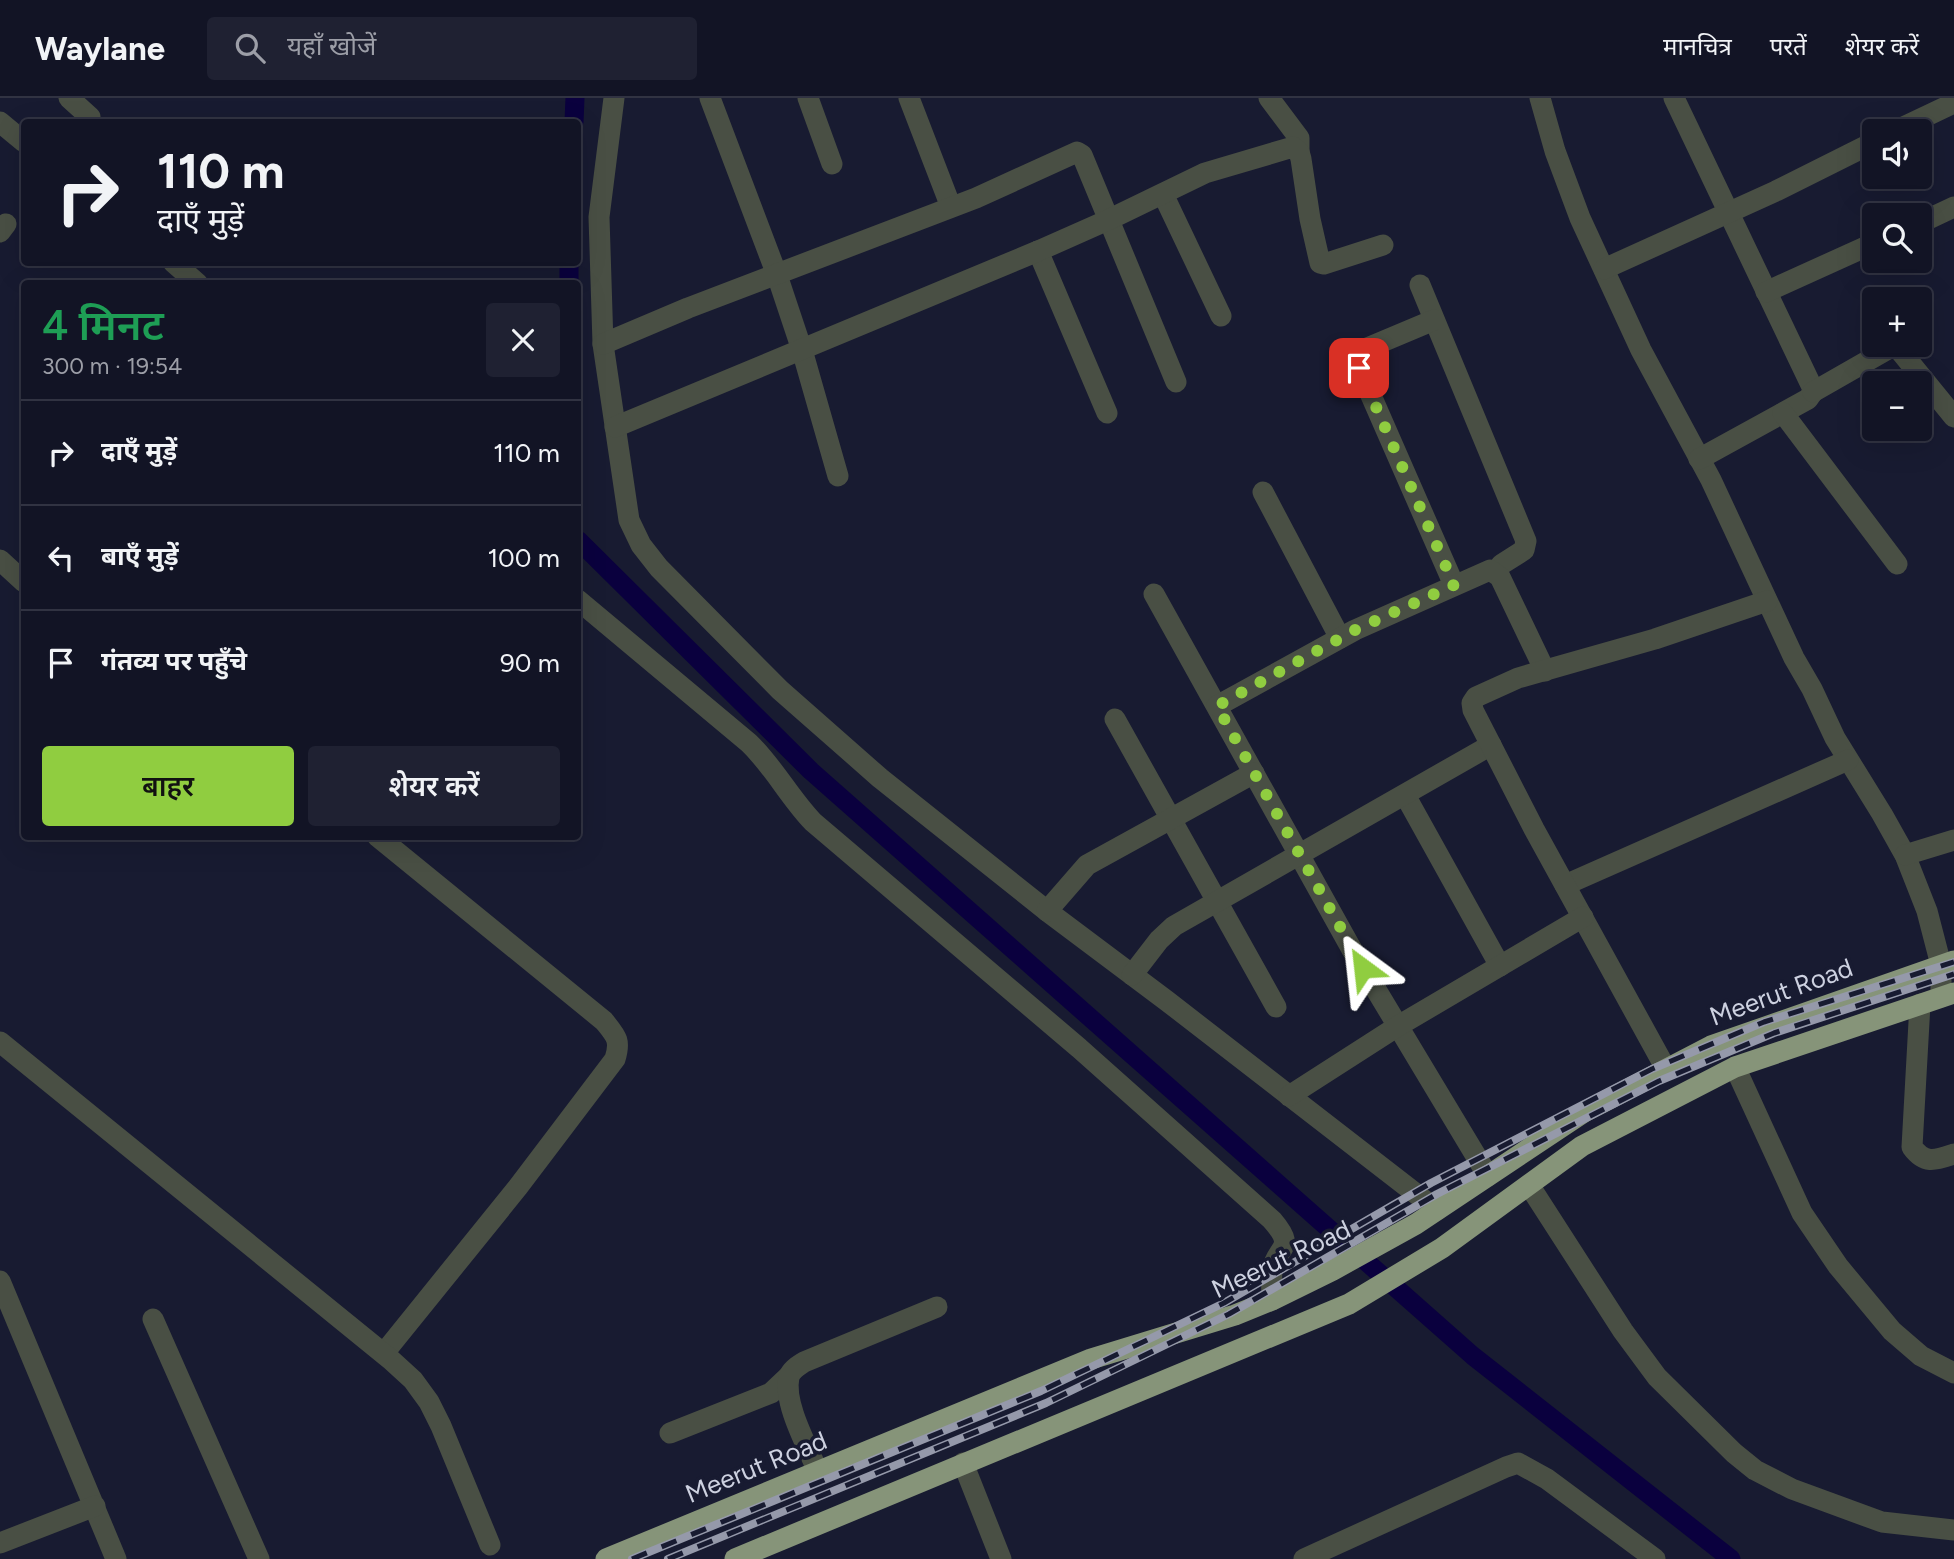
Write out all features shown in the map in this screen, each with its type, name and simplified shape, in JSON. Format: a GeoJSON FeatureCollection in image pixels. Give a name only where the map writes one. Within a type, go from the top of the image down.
{"type":"FeatureCollection","features":[{"type":"Feature","properties":{"kind":"highway","name":"Meerut Road"},"geometry":{"type":"LineString","coordinates":[[606,1559],[1091,1359],[1235,1315],[1272,1300],[1416,1224],[1584,1112],[1711,1046],[1948,963]]}},
{"type":"Feature","properties":{"kind":"highway","name":"Meerut Road"},"geometry":{"type":"LineString","coordinates":[[735,1559],[1349,1304],[1442,1248],[1582,1146],[1735,1067],[1947,995]]}},
{"type":"Feature","properties":{"kind":"street"},"geometry":{"type":"LineString","coordinates":[[69,98],[86,111],[90,119]]}},
{"type":"Feature","properties":{"kind":"street"},"geometry":{"type":"LineString","coordinates":[[614,98],[599,217],[603,344],[629,520],[641,545],[659,568],[780,690],[880,778],[1047,911],[1437,1210]]}},
{"type":"Feature","properties":{"kind":"street"},"geometry":{"type":"LineString","coordinates":[[710,98],[777,275],[802,350],[838,476]]}},
{"type":"Feature","properties":{"kind":"street"},"geometry":{"type":"LineString","coordinates":[[808,98],[832,164]]}},
{"type":"Feature","properties":{"kind":"street"},"geometry":{"type":"LineString","coordinates":[[909,98],[951,207]]}},
{"type":"Feature","properties":{"kind":"street"},"geometry":{"type":"LineString","coordinates":[[1269,98],[1299,138],[1310,219],[1320,262],[1324,264],[1383,245]]}},
{"type":"Feature","properties":{"kind":"street"},"geometry":{"type":"LineString","coordinates":[[1540,98],[1555,151],[1576,207],[1641,350],[1733,526],[1794,659],[1812,689],[1835,738],[1905,855],[1948,963],[1947,995]]}},
{"type":"Feature","properties":{"kind":"street"},"geometry":{"type":"LineString","coordinates":[[1674,98],[1813,392]]}},
{"type":"Feature","properties":{"kind":"street"},"geometry":{"type":"LineString","coordinates":[[1920,119],[1954,103]]}},
{"type":"Feature","properties":{"kind":"street"},"geometry":{"type":"LineString","coordinates":[[0,122],[21,140]]}},
{"type":"Feature","properties":{"kind":"street"},"geometry":{"type":"LineString","coordinates":[[615,427],[1038,251],[1214,169],[1293,147],[1299,152]]}},
{"type":"Feature","properties":{"kind":"street"},"geometry":{"type":"LineString","coordinates":[[1604,269],[1862,148]]}},
{"type":"Feature","properties":{"kind":"street"},"geometry":{"type":"LineString","coordinates":[[603,344],[688,308],[951,207],[1077,152],[1082,155],[1176,382]]}},
{"type":"Feature","properties":{"kind":"street"},"geometry":{"type":"LineString","coordinates":[[1163,194],[1221,316]]}},
{"type":"Feature","properties":{"kind":"street"},"geometry":{"type":"LineString","coordinates":[[1932,217],[1954,207]]}},
{"type":"Feature","properties":{"kind":"street"},"geometry":{"type":"LineString","coordinates":[[1766,292],[1862,248]]}},
{"type":"Feature","properties":{"kind":"street"},"geometry":{"type":"LineString","coordinates":[[1038,251],[1107,413]]}},
{"type":"Feature","properties":{"kind":"street"},"geometry":{"type":"LineString","coordinates":[[178,266],[193,280]]}},
{"type":"Feature","properties":{"kind":"street"},"geometry":{"type":"LineString","coordinates":[[1420,285],[1526,541],[1524,550],[1502,564],[1495,572]]}},
{"type":"Feature","properties":{"kind":"street"},"geometry":{"type":"LineString","coordinates":[[1434,320],[1366,349],[1358,360],[1359,368],[1454,585]]}},
{"type":"Feature","properties":{"kind":"street"},"geometry":{"type":"LineString","coordinates":[[1699,459],[1808,399],[1813,392],[1890,348],[1898,346],[1954,417]]}},
{"type":"Feature","properties":{"kind":"street"},"geometry":{"type":"LineString","coordinates":[[1783,413],[1897,564]]}},
{"type":"Feature","properties":{"kind":"street"},"geometry":{"type":"LineString","coordinates":[[1263,492],[1340,638]]}},
{"type":"Feature","properties":{"kind":"street"},"geometry":{"type":"LineString","coordinates":[[0,560],[21,579]]}},
{"type":"Feature","properties":{"kind":"street"},"geometry":{"type":"LineString","coordinates":[[1217,706],[1340,638],[1490,570],[1500,577],[1545,671]]}},
{"type":"Feature","properties":{"kind":"street"},"geometry":{"type":"LineString","coordinates":[[1154,594],[1351,948],[1488,1176]]}},
{"type":"Feature","properties":{"kind":"street"},"geometry":{"type":"LineString","coordinates":[[1667,1069],[1565,885],[1473,710],[1472,703],[1476,697],[1518,678],[1655,639],[1767,601]]}},
{"type":"Feature","properties":{"kind":"street"},"geometry":{"type":"LineString","coordinates":[[581,603],[763,756],[797,806],[813,822],[1079,1048],[1272,1220],[1283,1233],[1284,1241],[1283,1250],[1272,1269],[1272,1300]]}},
{"type":"Feature","properties":{"kind":"street"},"geometry":{"type":"LineString","coordinates":[[1115,719],[1276,1007]]}},
{"type":"Feature","properties":{"kind":"street"},"geometry":{"type":"LineString","coordinates":[[1132,975],[1167,932],[1491,745]]}},
{"type":"Feature","properties":{"kind":"street"},"geometry":{"type":"LineString","coordinates":[[1565,885],[1848,760]]}},
{"type":"Feature","properties":{"kind":"street"},"geometry":{"type":"LineString","coordinates":[[1047,911],[1087,864],[1254,773]]}},
{"type":"Feature","properties":{"kind":"street"},"geometry":{"type":"LineString","coordinates":[[1405,795],[1500,966]]}},
{"type":"Feature","properties":{"kind":"street"},"geometry":{"type":"LineString","coordinates":[[382,840],[604,1021],[615,1035],[619,1047],[615,1059],[518,1187],[384,1353]]}},
{"type":"Feature","properties":{"kind":"street"},"geometry":{"type":"LineString","coordinates":[[1905,855],[1954,840]]}},
{"type":"Feature","properties":{"kind":"street"},"geometry":{"type":"LineString","coordinates":[[1289,1096],[1398,1026],[1583,917]]}},
{"type":"Feature","properties":{"kind":"street"},"geometry":{"type":"LineString","coordinates":[[1920,1004],[1912,1147],[1917,1155],[1924,1159],[1937,1159],[1954,1154]]}},
{"type":"Feature","properties":{"kind":"street"},"geometry":{"type":"LineString","coordinates":[[0,1042],[414,1380],[441,1426],[490,1545]]}},
{"type":"Feature","properties":{"kind":"street"},"geometry":{"type":"LineString","coordinates":[[1735,1067],[1802,1213],[1839,1266],[1892,1331],[1921,1356],[1954,1373]]}},
{"type":"Feature","properties":{"kind":"street"},"geometry":{"type":"LineString","coordinates":[[1529,1185],[1623,1331],[1657,1377],[1755,1470],[1792,1489],[1882,1522],[1954,1530]]}},
{"type":"Feature","properties":{"kind":"street"},"geometry":{"type":"LineString","coordinates":[[0,1281],[116,1559]]}},
{"type":"Feature","properties":{"kind":"street"},"geometry":{"type":"LineString","coordinates":[[670,1433],[771,1393],[804,1362],[937,1307]]}},
{"type":"Feature","properties":{"kind":"street"},"geometry":{"type":"LineString","coordinates":[[153,1319],[259,1559]]}},
{"type":"Feature","properties":{"kind":"street"},"geometry":{"type":"LineString","coordinates":[[789,1376],[791,1407],[818,1472]]}},
{"type":"Feature","properties":{"kind":"street"},"geometry":{"type":"LineString","coordinates":[[964,1463],[1000,1559]]}},
{"type":"Feature","properties":{"kind":"street"},"geometry":{"type":"LineString","coordinates":[[1304,1559],[1506,1466],[1518,1463],[1547,1479],[1655,1559]]}},
{"type":"Feature","properties":{"kind":"street"},"geometry":{"type":"LineString","coordinates":[[0,1544],[95,1506]]}},
{"type":"Feature","properties":{"kind":"waterway"},"geometry":{"type":"LineString","coordinates":[[574,119],[575,98]]}},
{"type":"Feature","properties":{"kind":"waterway"},"geometry":{"type":"LineString","coordinates":[[569,266],[569,280]]}},
{"type":"Feature","properties":{"kind":"waterway"},"geometry":{"type":"LineString","coordinates":[[581,543],[811,771],[1473,1356],[1731,1559]]}},
{"type":"Feature","properties":{"kind":"railway"},"geometry":{"type":"LineString","coordinates":[[632,1559],[1041,1391],[1224,1303],[1431,1183],[1652,1069],[1764,1022],[1954,962]]}},
{"type":"Feature","properties":{"kind":"railway"},"geometry":{"type":"LineString","coordinates":[[668,1559],[1046,1403],[1229,1314],[1437,1194],[1659,1081],[1774,1033],[1954,974]]}},
{"type":"Feature","properties":{"kind":"route"},"geometry":{"type":"LineString","coordinates":[[1359,368],[1454,585],[1355,630],[1217,706],[1363,968]]}}]}
